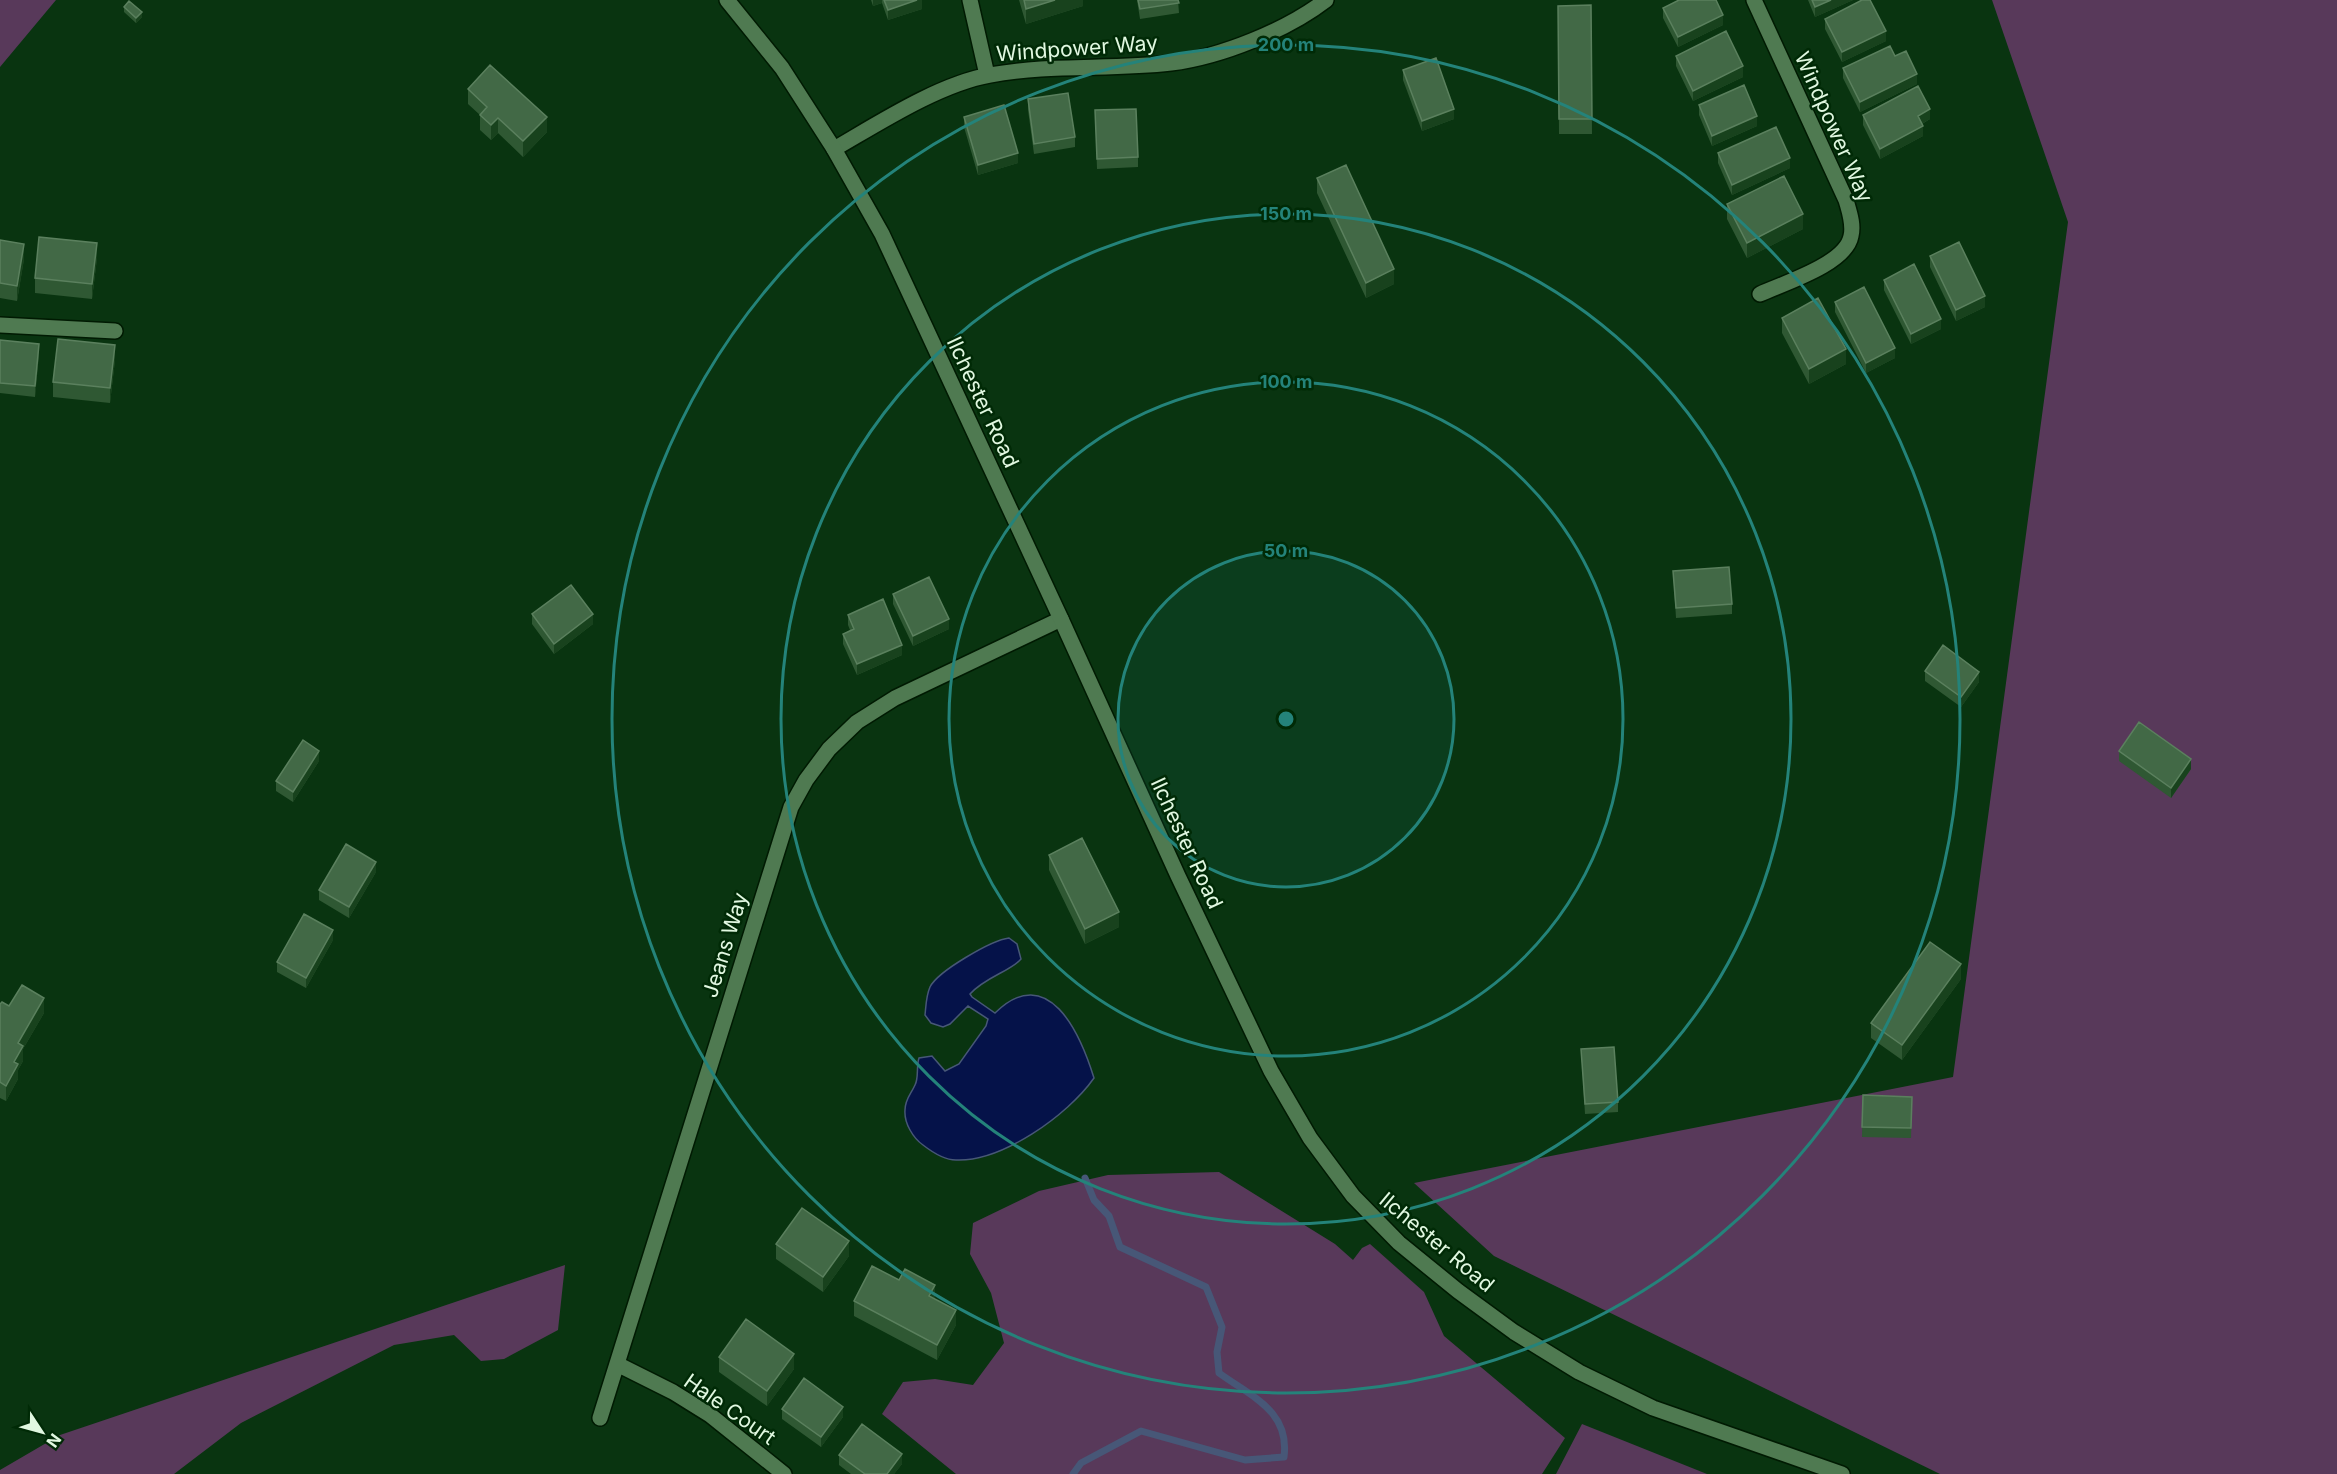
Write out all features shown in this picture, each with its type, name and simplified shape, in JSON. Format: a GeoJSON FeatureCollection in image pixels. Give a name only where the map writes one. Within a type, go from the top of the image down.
{"type":"FeatureCollection","features":[{"type":"Feature","properties":{"kind":"street","name":"Ilchester Road"},"geometry":{"type":"LineString","coordinates":[[727,0],[782,68],[834,149],[882,234],[1178,876],[1271,1071],[1310,1138],[1353,1196],[1399,1243],[1458,1291],[1514,1332],[1579,1372],[1653,1408],[1842,1474]]}},
{"type":"Feature","properties":{"kind":"street"},"geometry":{"type":"LineString","coordinates":[[970,0],[987,75]]}},
{"type":"Feature","properties":{"kind":"street","name":"Windpower Way"},"geometry":{"type":"LineString","coordinates":[[834,149],[937,93],[987,75],[1173,63],[1246,43],[1280,28],[1326,0]]}},
{"type":"Feature","properties":{"kind":"street","name":"Windpower Way"},"geometry":{"type":"LineString","coordinates":[[1754,0],[1846,200],[1852,225],[1851,238],[1833,261],[1760,294]]}},
{"type":"Feature","properties":{"kind":"street"},"geometry":{"type":"LineString","coordinates":[[0,325],[115,331]]}},
{"type":"Feature","properties":{"kind":"street","name":"Jeans Way"},"geometry":{"type":"LineString","coordinates":[[600,1418],[788,816],[806,780],[830,749],[857,722],[895,698],[1061,619]]}},
{"type":"Feature","properties":{"kind":"street","name":"Hale Court"},"geometry":{"type":"LineString","coordinates":[[617,1364],[673,1392],[710,1415],[784,1474]]}},
{"type":"Feature","properties":{"kind":"shaded area"},"geometry":{"type":"Polygon","coordinates":[[[0,0],[56,0],[0,67],[0,0]]]}},
{"type":"Feature","properties":{"kind":"shaded area"},"geometry":{"type":"Polygon","coordinates":[[[1992,0],[2337,0],[2337,1474],[1940,1474],[1494,1256],[1414,1183],[1953,1077],[2068,222],[1992,0]]]}},
{"type":"Feature","properties":{"kind":"shaded area"},"geometry":{"type":"Polygon","coordinates":[[[1009,938],[1017,944],[1021,959],[970,994],[995,1013],[1014,999],[1031,995],[1046,999],[1059,1009],[1070,1024],[1088,1060],[1094,1078],[1068,1107],[1051,1121],[1013,1145],[974,1159],[947,1159],[919,1142],[906,1120],[905,1106],[916,1082],[919,1058],[932,1056],[945,1071],[959,1064],[986,1026],[988,1019],[968,1006],[950,1024],[943,1027],[931,1023],[925,1015],[928,994],[935,980],[954,965],[991,944],[1009,938]]]}},
{"type":"Feature","properties":{"kind":"shaded area"},"geometry":{"type":"Polygon","coordinates":[[[1219,1172],[1335,1244],[1353,1260],[1362,1248],[1370,1244],[1424,1292],[1444,1336],[1565,1438],[1542,1474],[956,1474],[882,1414],[903,1382],[935,1379],[973,1385],[1004,1343],[991,1293],[970,1254],[973,1223],[1039,1191],[1108,1175],[1219,1172]]]}},
{"type":"Feature","properties":{"kind":"shaded area"},"geometry":{"type":"Polygon","coordinates":[[[565,1265],[558,1330],[504,1359],[481,1361],[454,1335],[394,1345],[241,1423],[174,1474],[0,1474],[0,1470],[60,1435],[565,1265]]]}},
{"type":"Feature","properties":{"kind":"shaded area"},"geometry":{"type":"Polygon","coordinates":[[[1582,1424],[1707,1474],[1556,1474],[1582,1424]]]}},
{"type":"Feature","properties":{"kind":"building"},"geometry":{"type":"Polygon","coordinates":[[[884,0],[917,0],[888,10],[884,0]]]}},
{"type":"Feature","properties":{"kind":"building"},"geometry":{"type":"Polygon","coordinates":[[[1024,0],[1055,0],[1026,9],[1024,0]]]}},
{"type":"Feature","properties":{"kind":"building"},"geometry":{"type":"Polygon","coordinates":[[[1138,0],[1178,0],[1179,3],[1140,9],[1138,0]]]}},
{"type":"Feature","properties":{"kind":"building"},"geometry":{"type":"Polygon","coordinates":[[[1679,0],[1716,0],[1723,15],[1678,37],[1663,8],[1679,0]]]}},
{"type":"Feature","properties":{"kind":"building"},"geometry":{"type":"Polygon","coordinates":[[[1812,0],[1831,0],[1815,7],[1812,0]]]}},
{"type":"Feature","properties":{"kind":"building"},"geometry":{"type":"Polygon","coordinates":[[[1862,0],[1870,0],[1886,31],[1842,52],[1825,19],[1862,0]]]}},
{"type":"Feature","properties":{"kind":"building"},"geometry":{"type":"Polygon","coordinates":[[[129,1],[142,12],[136,18],[124,7],[129,1]]]}},
{"type":"Feature","properties":{"kind":"building"},"geometry":{"type":"Polygon","coordinates":[[[1591,5],[1592,119],[1559,119],[1558,6],[1591,5]]]}},
{"type":"Feature","properties":{"kind":"building"},"geometry":{"type":"Polygon","coordinates":[[[1726,31],[1743,66],[1693,91],[1676,56],[1726,31]]]}},
{"type":"Feature","properties":{"kind":"building"},"geometry":{"type":"Polygon","coordinates":[[[1890,46],[1895,56],[1906,51],[1917,74],[1860,102],[1843,68],[1890,46]]]}},
{"type":"Feature","properties":{"kind":"building"},"geometry":{"type":"Polygon","coordinates":[[[1436,58],[1454,109],[1422,121],[1403,70],[1436,58]]]}},
{"type":"Feature","properties":{"kind":"building"},"geometry":{"type":"Polygon","coordinates":[[[490,65],[547,117],[523,141],[498,118],[491,125],[480,115],[487,107],[468,89],[490,65]]]}},
{"type":"Feature","properties":{"kind":"building"},"geometry":{"type":"Polygon","coordinates":[[[1744,85],[1757,116],[1712,136],[1699,105],[1744,85]]]}},
{"type":"Feature","properties":{"kind":"building"},"geometry":{"type":"Polygon","coordinates":[[[1918,86],[1930,109],[1918,116],[1923,126],[1880,149],[1863,115],[1918,86]]]}},
{"type":"Feature","properties":{"kind":"building"},"geometry":{"type":"Polygon","coordinates":[[[1068,93],[1075,137],[1034,144],[1028,99],[1068,93]]]}},
{"type":"Feature","properties":{"kind":"building"},"geometry":{"type":"Polygon","coordinates":[[[1004,105],[1018,153],[978,165],[964,117],[1004,105]]]}},
{"type":"Feature","properties":{"kind":"building"},"geometry":{"type":"Polygon","coordinates":[[[1136,109],[1138,157],[1097,159],[1095,110],[1136,109]]]}},
{"type":"Feature","properties":{"kind":"building"},"geometry":{"type":"Polygon","coordinates":[[[1776,127],[1790,158],[1732,185],[1718,153],[1776,127]]]}},
{"type":"Feature","properties":{"kind":"building"},"geometry":{"type":"Polygon","coordinates":[[[1346,165],[1394,269],[1366,283],[1317,178],[1346,165]]]}},
{"type":"Feature","properties":{"kind":"building"},"geometry":{"type":"Polygon","coordinates":[[[1784,176],[1803,214],[1747,243],[1727,204],[1784,176]]]}},
{"type":"Feature","properties":{"kind":"building"},"geometry":{"type":"Polygon","coordinates":[[[39,237],[97,243],[92,284],[35,278],[39,237]]]}},
{"type":"Feature","properties":{"kind":"building"},"geometry":{"type":"Polygon","coordinates":[[[0,240],[24,244],[17,286],[0,283],[0,240]]]}},
{"type":"Feature","properties":{"kind":"building"},"geometry":{"type":"Polygon","coordinates":[[[1959,242],[1985,296],[1956,310],[1930,256],[1959,242]]]}},
{"type":"Feature","properties":{"kind":"building"},"geometry":{"type":"Polygon","coordinates":[[[1914,264],[1941,319],[1911,334],[1884,280],[1914,264]]]}},
{"type":"Feature","properties":{"kind":"building"},"geometry":{"type":"Polygon","coordinates":[[[1864,287],[1895,348],[1866,363],[1835,302],[1864,287]]]}},
{"type":"Feature","properties":{"kind":"building"},"geometry":{"type":"Polygon","coordinates":[[[1818,298],[1846,349],[1809,369],[1782,318],[1818,298]]]}},
{"type":"Feature","properties":{"kind":"building"},"geometry":{"type":"Polygon","coordinates":[[[58,339],[115,345],[110,388],[53,382],[58,339]]]}},
{"type":"Feature","properties":{"kind":"building"},"geometry":{"type":"Polygon","coordinates":[[[0,340],[39,344],[35,386],[0,383],[0,340]]]}},
{"type":"Feature","properties":{"kind":"building"},"geometry":{"type":"Polygon","coordinates":[[[1729,567],[1732,604],[1676,608],[1673,571],[1729,567]]]}},
{"type":"Feature","properties":{"kind":"building"},"geometry":{"type":"Polygon","coordinates":[[[929,577],[949,619],[913,636],[893,594],[929,577]]]}},
{"type":"Feature","properties":{"kind":"building"},"geometry":{"type":"Polygon","coordinates":[[[571,585],[593,614],[554,644],[532,614],[571,585]]]}},
{"type":"Feature","properties":{"kind":"building"},"geometry":{"type":"Polygon","coordinates":[[[883,599],[902,645],[857,664],[843,634],[854,629],[848,615],[883,599]]]}},
{"type":"Feature","properties":{"kind":"building"},"geometry":{"type":"Polygon","coordinates":[[[1943,645],[1979,672],[1961,697],[1925,671],[1943,645]]]}},
{"type":"Feature","properties":{"kind":"building"},"geometry":{"type":"Polygon","coordinates":[[[2139,722],[2191,759],[2171,788],[2119,751],[2139,722]]]}},
{"type":"Feature","properties":{"kind":"building"},"geometry":{"type":"Polygon","coordinates":[[[303,740],[319,751],[293,792],[276,781],[303,740]]]}},
{"type":"Feature","properties":{"kind":"building"},"geometry":{"type":"Polygon","coordinates":[[[1082,838],[1119,912],[1085,929],[1049,855],[1082,838]]]}},
{"type":"Feature","properties":{"kind":"building"},"geometry":{"type":"Polygon","coordinates":[[[346,844],[376,862],[349,907],[319,890],[346,844]]]}},
{"type":"Feature","properties":{"kind":"building"},"geometry":{"type":"Polygon","coordinates":[[[304,914],[333,930],[306,978],[277,962],[304,914]]]}},
{"type":"Feature","properties":{"kind":"building"},"geometry":{"type":"Polygon","coordinates":[[[1930,942],[1961,964],[1902,1045],[1871,1023],[1930,942]]]}},
{"type":"Feature","properties":{"kind":"building"},"geometry":{"type":"Polygon","coordinates":[[[22,985],[44,998],[18,1043],[23,1046],[14,1062],[18,1064],[6,1086],[0,1082],[0,1004],[2,1002],[9,1006],[22,985]]]}},
{"type":"Feature","properties":{"kind":"building"},"geometry":{"type":"Polygon","coordinates":[[[1614,1047],[1618,1102],[1585,1104],[1581,1049],[1614,1047]]]}},
{"type":"Feature","properties":{"kind":"building"},"geometry":{"type":"Polygon","coordinates":[[[1863,1095],[1912,1097],[1911,1128],[1862,1127],[1863,1095]]]}},
{"type":"Feature","properties":{"kind":"building"},"geometry":{"type":"Polygon","coordinates":[[[802,1208],[849,1241],[823,1277],[776,1244],[802,1208]]]}},
{"type":"Feature","properties":{"kind":"building"},"geometry":{"type":"Polygon","coordinates":[[[872,1266],[899,1280],[905,1269],[935,1285],[929,1296],[956,1310],[937,1345],[854,1301],[872,1266]]]}},
{"type":"Feature","properties":{"kind":"building"},"geometry":{"type":"Polygon","coordinates":[[[746,1319],[794,1354],[767,1391],[719,1357],[746,1319]]]}},
{"type":"Feature","properties":{"kind":"building"},"geometry":{"type":"Polygon","coordinates":[[[804,1378],[843,1407],[821,1437],[782,1409],[804,1378]]]}},
{"type":"Feature","properties":{"kind":"building"},"geometry":{"type":"Polygon","coordinates":[[[862,1424],[902,1454],[887,1474],[865,1474],[839,1455],[862,1424]]]}},
{"type":"Feature","properties":{"kind":"waterway"},"geometry":{"type":"LineString","coordinates":[[1073,1474],[1081,1463],[1141,1431],[1245,1460],[1284,1457],[1284,1441],[1275,1417],[1256,1398],[1219,1373],[1217,1352],[1222,1327],[1206,1287],[1120,1247],[1109,1216],[1094,1200],[1085,1178]]}}]}
